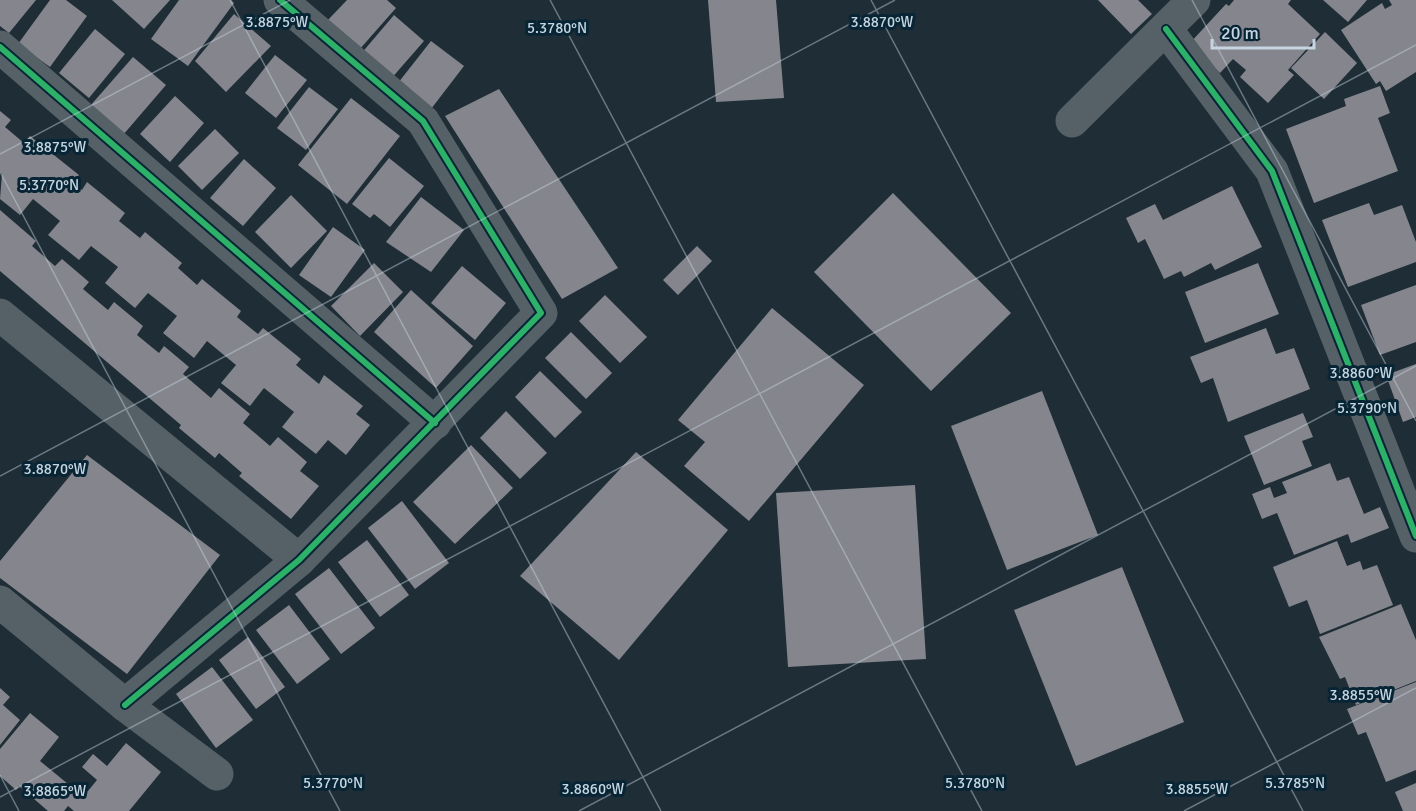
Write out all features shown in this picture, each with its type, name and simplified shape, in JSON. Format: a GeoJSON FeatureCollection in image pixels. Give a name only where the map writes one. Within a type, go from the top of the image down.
{"type":"FeatureCollection","features":[{"type":"Feature","properties":{"kind":"street"},"geometry":{"type":"LineString","coordinates":[[125,705],[299,560],[541,314],[423,121],[280,0]]}},
{"type":"Feature","properties":{"kind":"street"},"geometry":{"type":"LineString","coordinates":[[1072,121],[1194,0]]}},
{"type":"Feature","properties":{"kind":"street"},"geometry":{"type":"LineString","coordinates":[[1166,29],[1272,171],[1416,536]]}},
{"type":"Feature","properties":{"kind":"street"},"geometry":{"type":"LineString","coordinates":[[0,47],[435,423]]}},
{"type":"Feature","properties":{"kind":"street"},"geometry":{"type":"LineString","coordinates":[[0,315],[299,560]]}},
{"type":"Feature","properties":{"kind":"street"},"geometry":{"type":"LineString","coordinates":[[0,602],[125,705],[217,774]]}},
{"type":"Feature","properties":{"kind":"building"},"geometry":{"type":"Polygon","coordinates":[[[0,0],[36,0],[9,33],[0,26],[0,0]]]}},
{"type":"Feature","properties":{"kind":"building"},"geometry":{"type":"Polygon","coordinates":[[[50,0],[66,0],[87,16],[50,67],[18,44],[50,0]]]}},
{"type":"Feature","properties":{"kind":"building"},"geometry":{"type":"Polygon","coordinates":[[[112,0],[170,0],[144,29],[112,0]]]}},
{"type":"Feature","properties":{"kind":"building"},"geometry":{"type":"Polygon","coordinates":[[[179,0],[231,0],[234,3],[188,66],[151,39],[179,0]]]}},
{"type":"Feature","properties":{"kind":"building"},"geometry":{"type":"Polygon","coordinates":[[[347,0],[387,0],[396,8],[359,50],[327,21],[347,0]]]}},
{"type":"Feature","properties":{"kind":"building"},"geometry":{"type":"Polygon","coordinates":[[[708,0],[776,0],[784,98],[716,102],[708,0]]]}},
{"type":"Feature","properties":{"kind":"building"},"geometry":{"type":"Polygon","coordinates":[[[1098,0],[1138,0],[1152,14],[1131,34],[1098,0]]]}},
{"type":"Feature","properties":{"kind":"building"},"geometry":{"type":"Polygon","coordinates":[[[1234,0],[1291,0],[1288,4],[1320,34],[1288,70],[1294,75],[1268,103],[1240,77],[1246,70],[1233,59],[1220,73],[1189,44],[1226,4],[1229,6],[1234,0]]]}},
{"type":"Feature","properties":{"kind":"building"},"geometry":{"type":"Polygon","coordinates":[[[1323,0],[1367,0],[1348,22],[1323,0]]]}},
{"type":"Feature","properties":{"kind":"building"},"geometry":{"type":"Polygon","coordinates":[[[1389,0],[1416,0],[1416,72],[1386,91],[1380,81],[1376,84],[1341,30],[1382,3],[1385,9],[1392,5],[1389,0]]]}},
{"type":"Feature","properties":{"kind":"building"},"geometry":{"type":"Polygon","coordinates":[[[234,14],[271,46],[226,92],[195,61],[234,14]]]}},
{"type":"Feature","properties":{"kind":"building"},"geometry":{"type":"Polygon","coordinates":[[[394,15],[424,41],[390,80],[360,55],[394,15]]]}},
{"type":"Feature","properties":{"kind":"building"},"geometry":{"type":"Polygon","coordinates":[[[95,29],[125,54],[89,98],[59,73],[95,29]]]}},
{"type":"Feature","properties":{"kind":"building"},"geometry":{"type":"Polygon","coordinates":[[[1325,32],[1357,63],[1324,99],[1291,68],[1325,32]]]}},
{"type":"Feature","properties":{"kind":"building"},"geometry":{"type":"Polygon","coordinates":[[[431,41],[464,66],[431,109],[398,83],[431,41]]]}},
{"type":"Feature","properties":{"kind":"building"},"geometry":{"type":"Polygon","coordinates":[[[275,55],[307,80],[276,118],[245,93],[275,55]]]}},
{"type":"Feature","properties":{"kind":"building"},"geometry":{"type":"Polygon","coordinates":[[[133,57],[166,85],[123,135],[90,106],[133,57]]]}},
{"type":"Feature","properties":{"kind":"building"},"geometry":{"type":"Polygon","coordinates":[[[1380,86],[1390,113],[1378,118],[1398,171],[1314,203],[1286,129],[1346,106],[1344,99],[1380,86]]]}},
{"type":"Feature","properties":{"kind":"building"},"geometry":{"type":"Polygon","coordinates":[[[309,87],[338,109],[306,150],[277,128],[309,87]]]}},
{"type":"Feature","properties":{"kind":"building"},"geometry":{"type":"Polygon","coordinates":[[[499,89],[618,268],[562,299],[445,116],[499,89]]]}},
{"type":"Feature","properties":{"kind":"building"},"geometry":{"type":"Polygon","coordinates":[[[175,96],[204,123],[170,162],[140,134],[175,96]]]}},
{"type":"Feature","properties":{"kind":"building"},"geometry":{"type":"Polygon","coordinates":[[[351,98],[400,136],[347,204],[298,165],[351,98]]]}},
{"type":"Feature","properties":{"kind":"building"},"geometry":{"type":"Polygon","coordinates":[[[0,111],[11,120],[5,127],[24,143],[30,136],[79,175],[72,182],[82,190],[87,182],[125,213],[119,221],[140,238],[145,232],[182,263],[178,268],[197,285],[202,279],[241,311],[237,317],[258,334],[263,328],[301,359],[296,365],[319,384],[324,375],[363,406],[356,414],[370,425],[346,455],[328,440],[316,454],[282,427],[294,412],[264,388],[250,406],[221,383],[236,365],[207,341],[194,358],[163,333],[177,316],[148,293],[135,308],[105,283],[118,267],[91,246],[79,260],[48,235],[60,221],[33,199],[20,215],[0,199],[2,174],[0,172],[0,111]]]}},
{"type":"Feature","properties":{"kind":"building"},"geometry":{"type":"Polygon","coordinates":[[[215,129],[239,153],[202,190],[178,166],[215,129]]]}},
{"type":"Feature","properties":{"kind":"building"},"geometry":{"type":"Polygon","coordinates":[[[389,158],[424,186],[390,227],[374,214],[370,218],[352,204],[389,158]]]}},
{"type":"Feature","properties":{"kind":"building"},"geometry":{"type":"Polygon","coordinates":[[[244,159],[276,188],[243,226],[210,198],[244,159]]]}},
{"type":"Feature","properties":{"kind":"building"},"geometry":{"type":"Polygon","coordinates":[[[1232,186],[1262,247],[1215,270],[1211,263],[1184,277],[1181,271],[1164,279],[1145,239],[1138,243],[1126,218],[1155,204],[1163,220],[1232,186]]]}},
{"type":"Feature","properties":{"kind":"building"},"geometry":{"type":"Polygon","coordinates":[[[893,193],[1011,313],[931,391],[814,272],[893,193]]]}},
{"type":"Feature","properties":{"kind":"building"},"geometry":{"type":"Polygon","coordinates":[[[291,195],[327,231],[291,268],[255,232],[291,195]]]}},
{"type":"Feature","properties":{"kind":"building"},"geometry":{"type":"Polygon","coordinates":[[[421,197],[464,230],[431,272],[386,242],[421,197]]]}},
{"type":"Feature","properties":{"kind":"building"},"geometry":{"type":"Polygon","coordinates":[[[1369,203],[1374,215],[1402,205],[1416,242],[1416,262],[1348,287],[1322,220],[1369,203]]]}},
{"type":"Feature","properties":{"kind":"building"},"geometry":{"type":"Polygon","coordinates":[[[0,210],[36,241],[32,246],[55,266],[62,259],[89,282],[83,289],[108,310],[114,302],[143,326],[137,335],[159,353],[164,346],[189,367],[183,374],[211,398],[219,388],[250,414],[243,423],[270,446],[278,437],[307,462],[300,471],[319,486],[291,519],[239,476],[242,473],[219,453],[215,458],[179,428],[181,425],[0,271],[0,210]]]}},
{"type":"Feature","properties":{"kind":"building"},"geometry":{"type":"Polygon","coordinates":[[[333,227],[365,250],[331,297],[299,275],[333,227]]]}},
{"type":"Feature","properties":{"kind":"building"},"geometry":{"type":"Polygon","coordinates":[[[697,246],[712,261],[678,295],[663,280],[697,246]]]}},
{"type":"Feature","properties":{"kind":"building"},"geometry":{"type":"Polygon","coordinates":[[[374,263],[403,292],[360,336],[331,306],[374,263]]]}},
{"type":"Feature","properties":{"kind":"building"},"geometry":{"type":"Polygon","coordinates":[[[1258,263],[1279,314],[1205,343],[1185,292],[1258,263]]]}},
{"type":"Feature","properties":{"kind":"building"},"geometry":{"type":"Polygon","coordinates":[[[462,266],[506,303],[475,340],[431,303],[462,266]]]}},
{"type":"Feature","properties":{"kind":"building"},"geometry":{"type":"Polygon","coordinates":[[[1416,285],[1416,342],[1380,355],[1361,305],[1416,285]]]}},
{"type":"Feature","properties":{"kind":"building"},"geometry":{"type":"Polygon","coordinates":[[[411,290],[473,346],[436,388],[374,332],[411,290]]]}},
{"type":"Feature","properties":{"kind":"building"},"geometry":{"type":"Polygon","coordinates":[[[605,295],[647,337],[620,363],[579,321],[605,295]]]}},
{"type":"Feature","properties":{"kind":"building"},"geometry":{"type":"Polygon","coordinates":[[[772,308],[864,385],[749,521],[684,466],[705,442],[678,420],[772,308]]]}},
{"type":"Feature","properties":{"kind":"building"},"geometry":{"type":"Polygon","coordinates":[[[1266,328],[1276,354],[1294,348],[1310,389],[1228,422],[1213,378],[1201,383],[1190,357],[1266,328]]]}},
{"type":"Feature","properties":{"kind":"building"},"geometry":{"type":"Polygon","coordinates":[[[571,332],[612,373],[586,399],[545,358],[571,332]]]}},
{"type":"Feature","properties":{"kind":"building"},"geometry":{"type":"Polygon","coordinates":[[[1416,364],[1416,417],[1403,422],[1386,375],[1416,364]]]}},
{"type":"Feature","properties":{"kind":"building"},"geometry":{"type":"Polygon","coordinates":[[[540,371],[582,412],[555,438],[515,397],[540,371]]]}},
{"type":"Feature","properties":{"kind":"building"},"geometry":{"type":"Polygon","coordinates":[[[1042,391],[1098,535],[1007,570],[951,426],[1042,391]]]}},
{"type":"Feature","properties":{"kind":"building"},"geometry":{"type":"Polygon","coordinates":[[[506,411],[547,453],[520,479],[480,438],[506,411]]]}},
{"type":"Feature","properties":{"kind":"building"},"geometry":{"type":"Polygon","coordinates":[[[1303,413],[1313,437],[1302,441],[1312,466],[1264,485],[1244,436],[1303,413]]]}},
{"type":"Feature","properties":{"kind":"building"},"geometry":{"type":"Polygon","coordinates":[[[471,445],[513,488],[455,544],[413,502],[471,445]]]}},
{"type":"Feature","properties":{"kind":"building"},"geometry":{"type":"Polygon","coordinates":[[[636,452],[728,530],[619,660],[520,576],[636,452]]]}},
{"type":"Feature","properties":{"kind":"building"},"geometry":{"type":"Polygon","coordinates":[[[87,455],[220,555],[127,674],[0,578],[0,561],[87,455]]]}},
{"type":"Feature","properties":{"kind":"building"},"geometry":{"type":"Polygon","coordinates":[[[1330,463],[1337,481],[1349,477],[1364,514],[1380,507],[1389,528],[1351,543],[1348,534],[1294,555],[1277,513],[1262,519],[1252,494],[1270,487],[1274,498],[1287,493],[1282,482],[1330,463]]]}},
{"type":"Feature","properties":{"kind":"building"},"geometry":{"type":"Polygon","coordinates":[[[915,485],[926,659],[788,667],[776,493],[915,485]]]}},
{"type":"Feature","properties":{"kind":"building"},"geometry":{"type":"Polygon","coordinates":[[[402,501],[449,563],[415,589],[368,528],[402,501]]]}},
{"type":"Feature","properties":{"kind":"building"},"geometry":{"type":"Polygon","coordinates":[[[367,540],[409,595],[380,617],[338,562],[367,540]]]}},
{"type":"Feature","properties":{"kind":"building"},"geometry":{"type":"Polygon","coordinates":[[[1337,541],[1347,566],[1360,561],[1363,570],[1377,565],[1393,605],[1320,634],[1307,600],[1289,607],[1273,567],[1337,541]]]}},
{"type":"Feature","properties":{"kind":"building"},"geometry":{"type":"Polygon","coordinates":[[[1122,567],[1184,722],[1076,766],[1014,610],[1122,567]]]}},
{"type":"Feature","properties":{"kind":"building"},"geometry":{"type":"Polygon","coordinates":[[[329,568],[375,628],[341,654],[295,594],[329,568]]]}},
{"type":"Feature","properties":{"kind":"building"},"geometry":{"type":"Polygon","coordinates":[[[1401,604],[1416,640],[1416,681],[1356,705],[1345,677],[1340,679],[1319,637],[1401,604]]]}},
{"type":"Feature","properties":{"kind":"building"},"geometry":{"type":"Polygon","coordinates":[[[289,605],[330,659],[297,684],[256,630],[289,605]]]}},
{"type":"Feature","properties":{"kind":"building"},"geometry":{"type":"Polygon","coordinates":[[[248,637],[285,687],[256,709],[219,660],[248,637]]]}},
{"type":"Feature","properties":{"kind":"building"},"geometry":{"type":"Polygon","coordinates":[[[212,667],[253,720],[216,748],[176,694],[212,667]]]}},
{"type":"Feature","properties":{"kind":"building"},"geometry":{"type":"Polygon","coordinates":[[[1416,682],[1416,770],[1386,782],[1366,732],[1358,735],[1347,709],[1416,682]]]}},
{"type":"Feature","properties":{"kind":"building"},"geometry":{"type":"Polygon","coordinates":[[[0,688],[10,697],[3,705],[20,720],[0,745],[0,688]]]}},
{"type":"Feature","properties":{"kind":"building"},"geometry":{"type":"Polygon","coordinates":[[[30,713],[59,737],[40,761],[79,793],[84,788],[88,791],[97,780],[82,767],[93,754],[107,766],[126,743],[161,772],[129,811],[74,811],[68,806],[64,811],[48,811],[19,786],[16,790],[0,776],[0,749],[30,713]]]}},
{"type":"Feature","properties":{"kind":"building"},"geometry":{"type":"Polygon","coordinates":[[[1416,783],[1416,811],[1403,811],[1395,792],[1416,783]]]}},
{"type":"Feature","properties":{"kind":"cycle path"},"geometry":{"type":"LineString","coordinates":[[125,705],[299,560],[541,313],[423,121],[280,0]]}},
{"type":"Feature","properties":{"kind":"cycle path"},"geometry":{"type":"LineString","coordinates":[[1166,29],[1272,171],[1416,536]]}},
{"type":"Feature","properties":{"kind":"cycle path"},"geometry":{"type":"LineString","coordinates":[[0,47],[435,423]]}}]}
